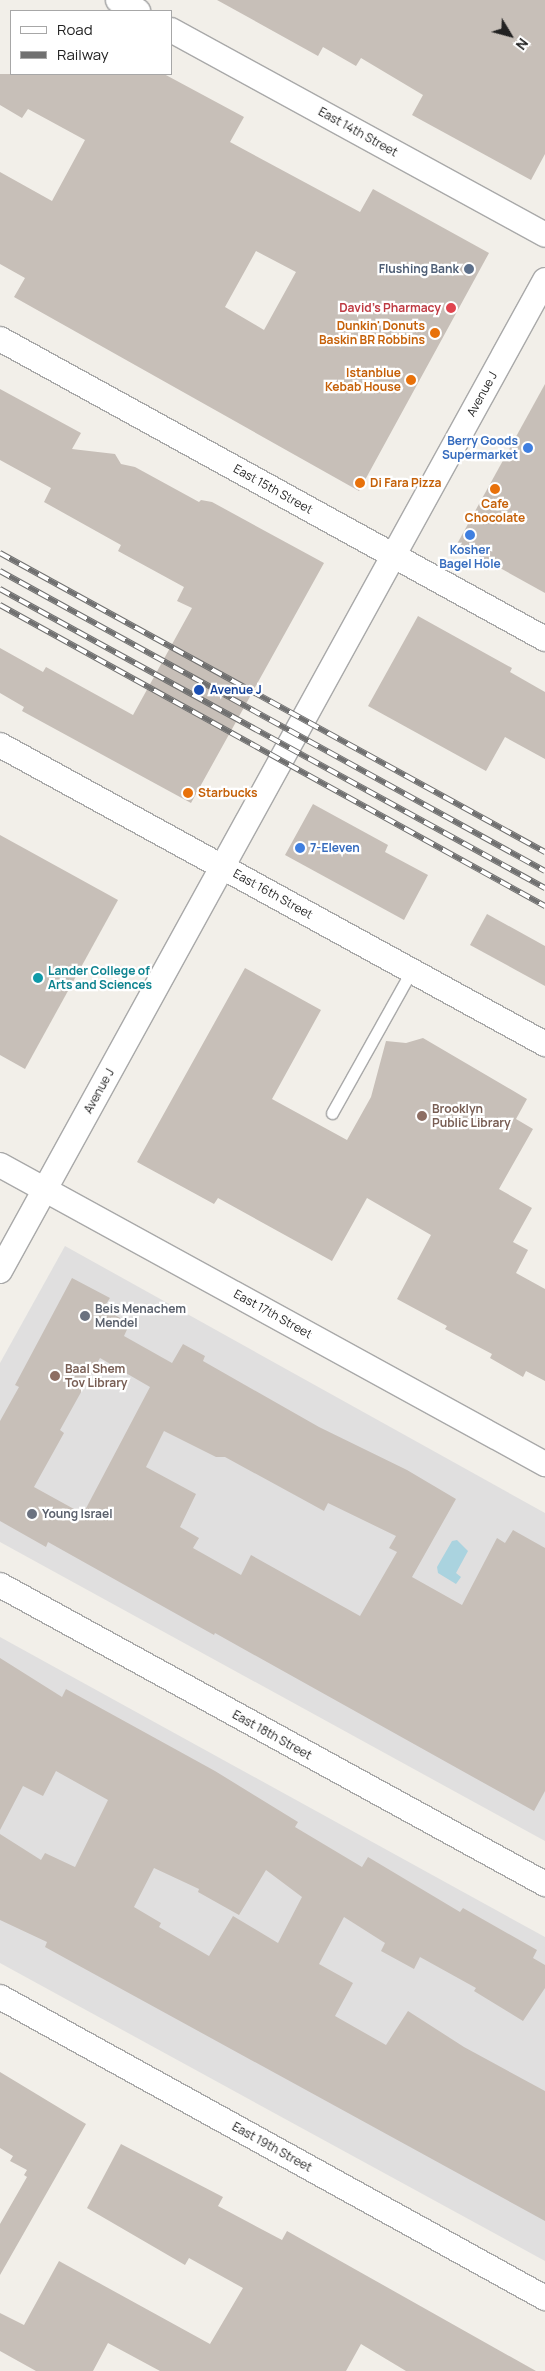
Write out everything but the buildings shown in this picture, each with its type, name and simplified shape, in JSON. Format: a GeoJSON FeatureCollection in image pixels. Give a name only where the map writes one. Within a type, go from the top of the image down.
{"type":"FeatureCollection","features":[{"type":"Feature","properties":{"kind":"street"},"geometry":{"type":"LineString","coordinates":[[118,0],[136,10]]}},
{"type":"Feature","properties":{"kind":"street","name":"East 14th Street"},"geometry":{"type":"LineString","coordinates":[[172,31],[545,235]]}},
{"type":"Feature","properties":{"kind":"street","name":"Avenue J"},"geometry":{"type":"LineString","coordinates":[[0,1271],[545,280]]}},
{"type":"Feature","properties":{"kind":"street","name":"East 15th Street"},"geometry":{"type":"LineString","coordinates":[[0,339],[545,639]]}},
{"type":"Feature","properties":{"kind":"street","name":"East 16th Street"},"geometry":{"type":"LineString","coordinates":[[0,745],[545,1044]]}},
{"type":"Feature","properties":{"kind":"street","name":"East 17th Street"},"geometry":{"type":"LineString","coordinates":[[0,1165],[545,1464]]}},
{"type":"Feature","properties":{"kind":"street","name":"East 18th Street"},"geometry":{"type":"LineString","coordinates":[[0,1585],[545,1884]]}},
{"type":"Feature","properties":{"kind":"street","name":"East 19th Street"},"geometry":{"type":"LineString","coordinates":[[0,1997],[545,2298]]}},
{"type":"Feature","properties":{"kind":"lane"},"geometry":{"type":"LineString","coordinates":[[332,1113],[412,970]]}},
{"type":"Feature","properties":{"kind":"shaded area"},"geometry":{"type":"Polygon","coordinates":[[[65,1246],[545,1513],[545,1841],[0,1542],[0,1363],[65,1246]]]}},
{"type":"Feature","properties":{"kind":"shaded area"},"geometry":{"type":"Polygon","coordinates":[[[0,1637],[545,1937],[545,2261],[0,1963],[0,1637]]]}},
{"type":"Feature","properties":{"kind":"water"},"geometry":{"type":"Polygon","coordinates":[[[457,1540],[468,1551],[456,1573],[461,1577],[456,1584],[438,1573],[437,1567],[452,1541],[457,1540]]]}},
{"type":"Feature","properties":{"kind":"railway"},"geometry":{"type":"LineString","coordinates":[[0,553],[545,852]]}},
{"type":"Feature","properties":{"kind":"railway"},"geometry":{"type":"LineString","coordinates":[[0,571],[545,871]]}},
{"type":"Feature","properties":{"kind":"railway"},"geometry":{"type":"LineString","coordinates":[[0,589],[545,888]]}},
{"type":"Feature","properties":{"kind":"railway"},"geometry":{"type":"LineString","coordinates":[[0,605],[545,906]]}},
{"type":"Feature","properties":{"kind":"place","name":"Flushing Bank"},"geometry":{"type":"Point","coordinates":[469,269]}},
{"type":"Feature","properties":{"kind":"place","name":"David's Pharmacy"},"geometry":{"type":"Point","coordinates":[451,308]}},
{"type":"Feature","properties":{"kind":"place","name":"Dunkin' Donuts Baskin BR Robbins"},"geometry":{"type":"Point","coordinates":[435,333]}},
{"type":"Feature","properties":{"kind":"place","name":"Istanblue Kebab House"},"geometry":{"type":"Point","coordinates":[411,380]}},
{"type":"Feature","properties":{"kind":"place","name":"Berry Goods Supermarket"},"geometry":{"type":"Point","coordinates":[528,448]}},
{"type":"Feature","properties":{"kind":"place","name":"Di Fara Pizza"},"geometry":{"type":"Point","coordinates":[360,483]}},
{"type":"Feature","properties":{"kind":"place","name":"Cafe Chocolate"},"geometry":{"type":"Point","coordinates":[495,489]}},
{"type":"Feature","properties":{"kind":"place","name":"Kosher Bagel Hole"},"geometry":{"type":"Point","coordinates":[470,535]}},
{"type":"Feature","properties":{"kind":"place","name":"Avenue J"},"geometry":{"type":"Point","coordinates":[199,690]}},
{"type":"Feature","properties":{"kind":"place","name":"Starbucks"},"geometry":{"type":"Point","coordinates":[188,793]}},
{"type":"Feature","properties":{"kind":"place","name":"7-Eleven"},"geometry":{"type":"Point","coordinates":[300,848]}},
{"type":"Feature","properties":{"kind":"place","name":"Lander College of Arts and Sciences"},"geometry":{"type":"Point","coordinates":[38,978]}},
{"type":"Feature","properties":{"kind":"place","name":"Brooklyn Public Library"},"geometry":{"type":"Point","coordinates":[422,1116]}},
{"type":"Feature","properties":{"kind":"place","name":"Beis Menachem Mendel"},"geometry":{"type":"Point","coordinates":[85,1316]}},
{"type":"Feature","properties":{"kind":"place","name":"Baal Shem Tov Library"},"geometry":{"type":"Point","coordinates":[55,1376]}},
{"type":"Feature","properties":{"kind":"place","name":"Young Israel"},"geometry":{"type":"Point","coordinates":[32,1514]}}]}
